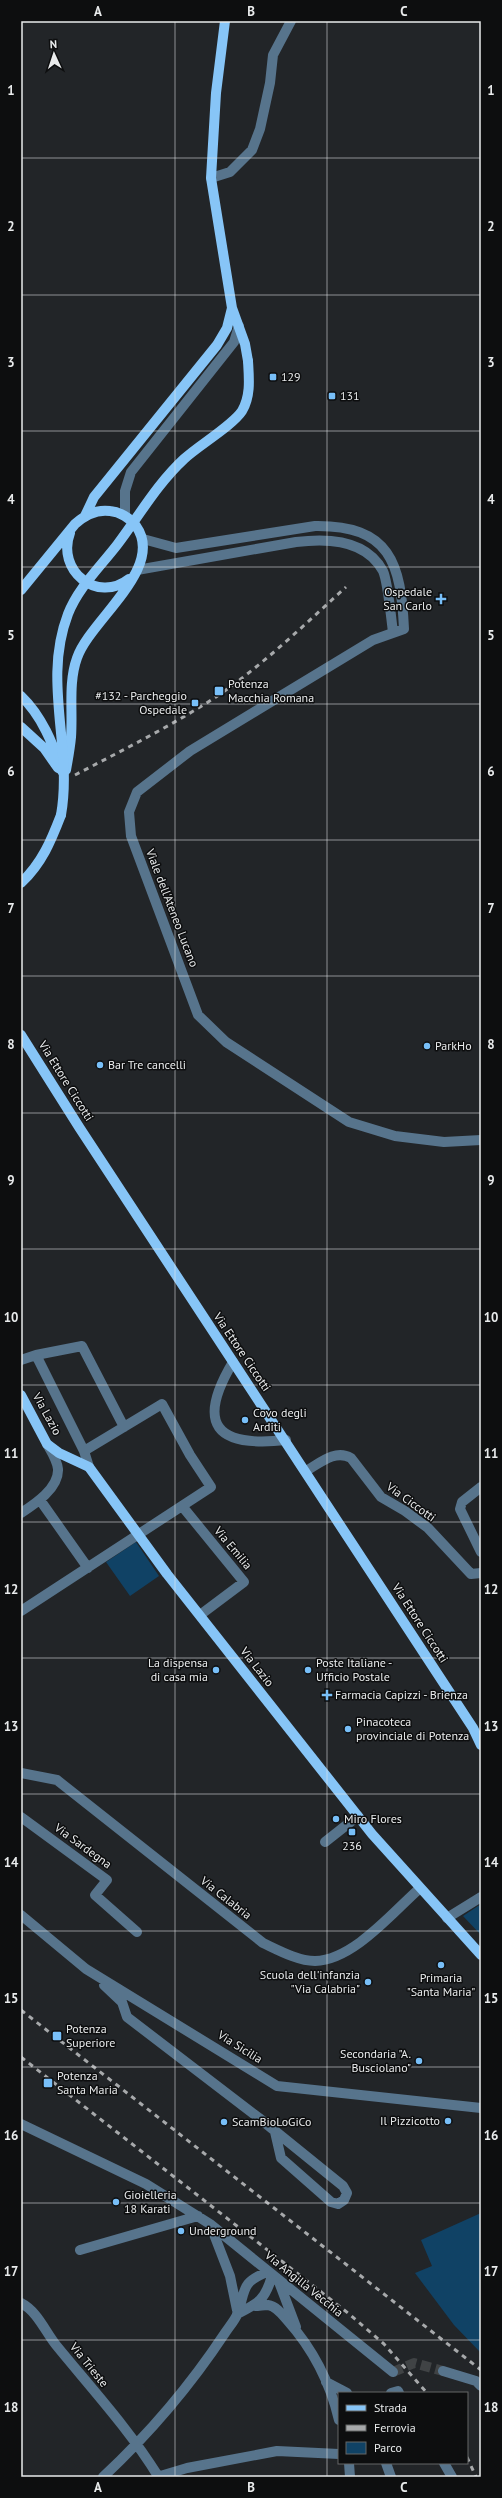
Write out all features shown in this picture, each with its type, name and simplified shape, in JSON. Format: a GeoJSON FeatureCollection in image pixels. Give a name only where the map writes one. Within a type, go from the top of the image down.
{"type":"FeatureCollection","features":[{"type":"Feature","properties":{"kind":"main road"},"geometry":{"type":"LineString","coordinates":[[65,778],[56,666],[68,614],[81,590],[156,489],[183,459],[235,420],[243,410],[249,391],[248,361],[239,326],[232,308],[211,178],[216,94],[225,21]]}},
{"type":"Feature","properties":{"kind":"main road"},"geometry":{"type":"LineString","coordinates":[[85,516],[94,497],[217,345],[227,328],[232,308]]}},
{"type":"Feature","properties":{"kind":"main road"},"geometry":{"type":"LineString","coordinates":[[21,590],[75,524],[85,516],[106,510],[125,516],[132,521],[142,539],[144,554],[134,574],[95,628],[77,658],[72,690],[71,737],[61,815],[45,854],[35,869],[21,883]]}},
{"type":"Feature","properties":{"kind":"main road"},"geometry":{"type":"LineString","coordinates":[[75,524],[67,540],[66,550],[68,561],[77,577],[91,585],[103,588],[117,586],[134,574]]}},
{"type":"Feature","properties":{"kind":"main road"},"geometry":{"type":"LineString","coordinates":[[21,696],[38,717],[53,743],[65,778]]}},
{"type":"Feature","properties":{"kind":"main road"},"geometry":{"type":"LineString","coordinates":[[21,728],[44,748],[65,778]]}},
{"type":"Feature","properties":{"kind":"main road","name":"Via Ettore Ciccotti"},"geometry":{"type":"LineString","coordinates":[[21,1035],[473,1728],[481,1745]]}},
{"type":"Feature","properties":{"kind":"main road","name":"Via Lazio"},"geometry":{"type":"LineString","coordinates":[[21,1395],[47,1444],[59,1453],[89,1467],[138,1535],[358,1816],[419,1889],[481,1955]]}},
{"type":"Feature","properties":{"kind":"street"},"geometry":{"type":"LineString","coordinates":[[211,178],[230,172],[252,150],[260,130],[270,83],[273,56],[291,21]]}},
{"type":"Feature","properties":{"kind":"street"},"geometry":{"type":"LineString","coordinates":[[125,516],[125,491],[131,472],[230,349],[238,334],[239,326]]}},
{"type":"Feature","properties":{"kind":"street","name":"Viale dell'Ateneo Lucano"},"geometry":{"type":"LineString","coordinates":[[142,539],[176,548],[315,526],[337,526],[353,529],[366,534],[381,546],[395,565],[404,629],[373,640],[178,760],[138,792],[129,812],[131,836],[198,1015],[226,1042],[349,1122],[395,1136],[444,1142],[481,1140]]}},
{"type":"Feature","properties":{"kind":"street"},"geometry":{"type":"LineString","coordinates":[[134,574],[296,542],[318,539],[340,541],[357,547],[370,556],[383,572],[393,632]]}},
{"type":"Feature","properties":{"kind":"street"},"geometry":{"type":"LineString","coordinates":[[21,1360],[36,1355],[82,1346],[124,1427]]}},
{"type":"Feature","properties":{"kind":"street"},"geometry":{"type":"LineString","coordinates":[[36,1355],[84,1451],[89,1467]]}},
{"type":"Feature","properties":{"kind":"street"},"geometry":{"type":"LineString","coordinates":[[233,1362],[221,1381],[212,1411],[216,1424],[229,1436],[256,1443],[286,1440]]}},
{"type":"Feature","properties":{"kind":"street"},"geometry":{"type":"LineString","coordinates":[[21,1611],[211,1487],[190,1455],[162,1404],[84,1451]]}},
{"type":"Feature","properties":{"kind":"street"},"geometry":{"type":"LineString","coordinates":[[21,1513],[40,1500],[52,1486],[58,1470],[47,1444]]}},
{"type":"Feature","properties":{"kind":"street","name":"Via Ciccotti"},"geometry":{"type":"LineString","coordinates":[[306,1471],[332,1456],[345,1455],[351,1458],[381,1497],[405,1511],[428,1528],[471,1574],[481,1573]]}},
{"type":"Feature","properties":{"kind":"street"},"geometry":{"type":"LineString","coordinates":[[481,1487],[462,1502],[460,1509],[481,1552]]}},
{"type":"Feature","properties":{"kind":"street"},"geometry":{"type":"LineString","coordinates":[[40,1500],[88,1568]]}},
{"type":"Feature","properties":{"kind":"street","name":"Via Emilia"},"geometry":{"type":"LineString","coordinates":[[182,1506],[244,1582],[200,1615]]}},
{"type":"Feature","properties":{"kind":"street","name":"Via Calabria"},"geometry":{"type":"LineString","coordinates":[[21,1773],[57,1780],[262,1943],[283,1952],[314,1961],[347,1953],[419,1889]]}},
{"type":"Feature","properties":{"kind":"street"},"geometry":{"type":"LineString","coordinates":[[325,1842],[358,1816]]}},
{"type":"Feature","properties":{"kind":"street","name":"Via Sardegna"},"geometry":{"type":"LineString","coordinates":[[21,1817],[107,1880],[95,1895],[137,1932]]}},
{"type":"Feature","properties":{"kind":"street"},"geometry":{"type":"LineString","coordinates":[[447,1918],[481,1897]]}},
{"type":"Feature","properties":{"kind":"street","name":"Via Sicilia"},"geometry":{"type":"LineString","coordinates":[[21,1915],[86,1969],[277,2086],[481,2108]]}},
{"type":"Feature","properties":{"kind":"street"},"geometry":{"type":"LineString","coordinates":[[86,1969],[122,2002],[127,2017],[276,2132],[342,2186],[347,2193],[344,2200],[338,2204],[331,2202],[281,2158],[276,2132]]}},
{"type":"Feature","properties":{"kind":"street","name":"Via Angilla Vecchia"},"geometry":{"type":"LineString","coordinates":[[21,2124],[146,2184],[198,2216],[210,2224],[394,2372]]}},
{"type":"Feature","properties":{"kind":"street"},"geometry":{"type":"LineString","coordinates":[[80,2250],[198,2216]]}},
{"type":"Feature","properties":{"kind":"street"},"geometry":{"type":"LineString","coordinates":[[210,2224],[230,2276],[237,2314]]}},
{"type":"Feature","properties":{"kind":"street"},"geometry":{"type":"LineString","coordinates":[[237,2314],[255,2306],[264,2298],[273,2276]]}},
{"type":"Feature","properties":{"kind":"street"},"geometry":{"type":"LineString","coordinates":[[103,2477],[138,2444],[192,2380],[237,2314],[243,2291],[250,2280],[273,2276]]}},
{"type":"Feature","properties":{"kind":"street"},"geometry":{"type":"LineString","coordinates":[[273,2276],[298,2332]]}},
{"type":"Feature","properties":{"kind":"street","name":"Via Trieste"},"geometry":{"type":"LineString","coordinates":[[21,2303],[30,2308],[51,2338],[138,2444],[157,2477]]}},
{"type":"Feature","properties":{"kind":"street"},"geometry":{"type":"LineString","coordinates":[[255,2306],[268,2305],[278,2309],[298,2332],[313,2354],[326,2382],[338,2417]]}},
{"type":"Feature","properties":{"kind":"street"},"geometry":{"type":"LineString","coordinates":[[443,2371],[476,2381],[481,2386]]}},
{"type":"Feature","properties":{"kind":"street"},"geometry":{"type":"LineString","coordinates":[[326,2382],[345,2392]]}},
{"type":"Feature","properties":{"kind":"street"},"geometry":{"type":"LineString","coordinates":[[157,2477],[187,2468],[277,2451],[338,2454]]}},
{"type":"Feature","properties":{"kind":"street"},"geometry":{"type":"LineString","coordinates":[[349,2464],[350,2477]]}},
{"type":"Feature","properties":{"kind":"street"},"geometry":{"type":"LineString","coordinates":[[386,2464],[391,2477]]}},
{"type":"Feature","properties":{"kind":"street"},"geometry":{"type":"LineString","coordinates":[[445,2464],[452,2477]]}},
{"type":"Feature","properties":{"kind":"green space"},"geometry":{"type":"Polygon","coordinates":[[[136,1542],[159,1576],[130,1596],[106,1562],[136,1542]]]}},
{"type":"Feature","properties":{"kind":"green space"},"geometry":{"type":"Polygon","coordinates":[[[481,1904],[481,1935],[463,1916],[481,1904]]]}},
{"type":"Feature","properties":{"kind":"green space"},"geometry":{"type":"Polygon","coordinates":[[[481,2213],[481,2353],[454,2325],[415,2273],[432,2266],[421,2240],[481,2213]]]}},
{"type":"Feature","properties":{"kind":"tunnel"},"geometry":{"type":"LineString","coordinates":[[393,2372],[414,2363],[443,2371]]}},
{"type":"Feature","properties":{"kind":"railway"},"geometry":{"type":"LineString","coordinates":[[75,775],[164,728],[216,697],[267,658],[346,587]]}},
{"type":"Feature","properties":{"kind":"railway"},"geometry":{"type":"LineString","coordinates":[[21,2010],[481,2370]]}},
{"type":"Feature","properties":{"kind":"railway"},"geometry":{"type":"LineString","coordinates":[[21,2057],[348,2313],[384,2344],[426,2392]]}},
{"type":"Feature","properties":{"kind":"railway"},"geometry":{"type":"LineString","coordinates":[[468,2459],[476,2477]]}},
{"type":"Feature","properties":{"kind":"place","name":"129"},"geometry":{"type":"Point","coordinates":[273,377]}},
{"type":"Feature","properties":{"kind":"place","name":"131"},"geometry":{"type":"Point","coordinates":[332,396]}},
{"type":"Feature","properties":{"kind":"place","name":"Ospedale San Carlo"},"geometry":{"type":"Point","coordinates":[441,599]}},
{"type":"Feature","properties":{"kind":"place","name":"Potenza Macchia Romana"},"geometry":{"type":"Point","coordinates":[219,691]}},
{"type":"Feature","properties":{"kind":"place","name":"#132 - Parcheggio Ospedale"},"geometry":{"type":"Point","coordinates":[195,703]}},
{"type":"Feature","properties":{"kind":"place","name":"ParkHo"},"geometry":{"type":"Point","coordinates":[427,1046]}},
{"type":"Feature","properties":{"kind":"place","name":"Bar Tre cancelli"},"geometry":{"type":"Point","coordinates":[100,1065]}},
{"type":"Feature","properties":{"kind":"place","name":"Covo degli Arditi"},"geometry":{"type":"Point","coordinates":[245,1420]}},
{"type":"Feature","properties":{"kind":"place","name":"La dispensa di casa mia"},"geometry":{"type":"Point","coordinates":[216,1670]}},
{"type":"Feature","properties":{"kind":"place","name":"Poste Italiane - Ufficio Postale"},"geometry":{"type":"Point","coordinates":[308,1670]}},
{"type":"Feature","properties":{"kind":"place","name":"Farmacia Capizzi - Brienza"},"geometry":{"type":"Point","coordinates":[327,1695]}},
{"type":"Feature","properties":{"kind":"place","name":"Pinacoteca provinciale di Potenza"},"geometry":{"type":"Point","coordinates":[348,1729]}},
{"type":"Feature","properties":{"kind":"place","name":"Miro Flores"},"geometry":{"type":"Point","coordinates":[336,1819]}},
{"type":"Feature","properties":{"kind":"place","name":"236"},"geometry":{"type":"Point","coordinates":[352,1832]}},
{"type":"Feature","properties":{"kind":"place","name":"Primaria \"Santa Maria\""},"geometry":{"type":"Point","coordinates":[441,1965]}},
{"type":"Feature","properties":{"kind":"place","name":"Scuola dell'infanzia \"Via Calabria\""},"geometry":{"type":"Point","coordinates":[368,1982]}},
{"type":"Feature","properties":{"kind":"place","name":"Potenza Superiore"},"geometry":{"type":"Point","coordinates":[57,2036]}},
{"type":"Feature","properties":{"kind":"place","name":"Secondaria \"A. Busciolano\""},"geometry":{"type":"Point","coordinates":[419,2061]}},
{"type":"Feature","properties":{"kind":"place","name":"Potenza Santa Maria"},"geometry":{"type":"Point","coordinates":[48,2083]}},
{"type":"Feature","properties":{"kind":"place","name":"Il Pizzicotto"},"geometry":{"type":"Point","coordinates":[448,2121]}},
{"type":"Feature","properties":{"kind":"place","name":"ScamBioLoGiCo"},"geometry":{"type":"Point","coordinates":[224,2122]}},
{"type":"Feature","properties":{"kind":"place","name":"Gioielleria 18 Karati"},"geometry":{"type":"Point","coordinates":[116,2202]}},
{"type":"Feature","properties":{"kind":"place","name":"Underground"},"geometry":{"type":"Point","coordinates":[181,2231]}}]}
